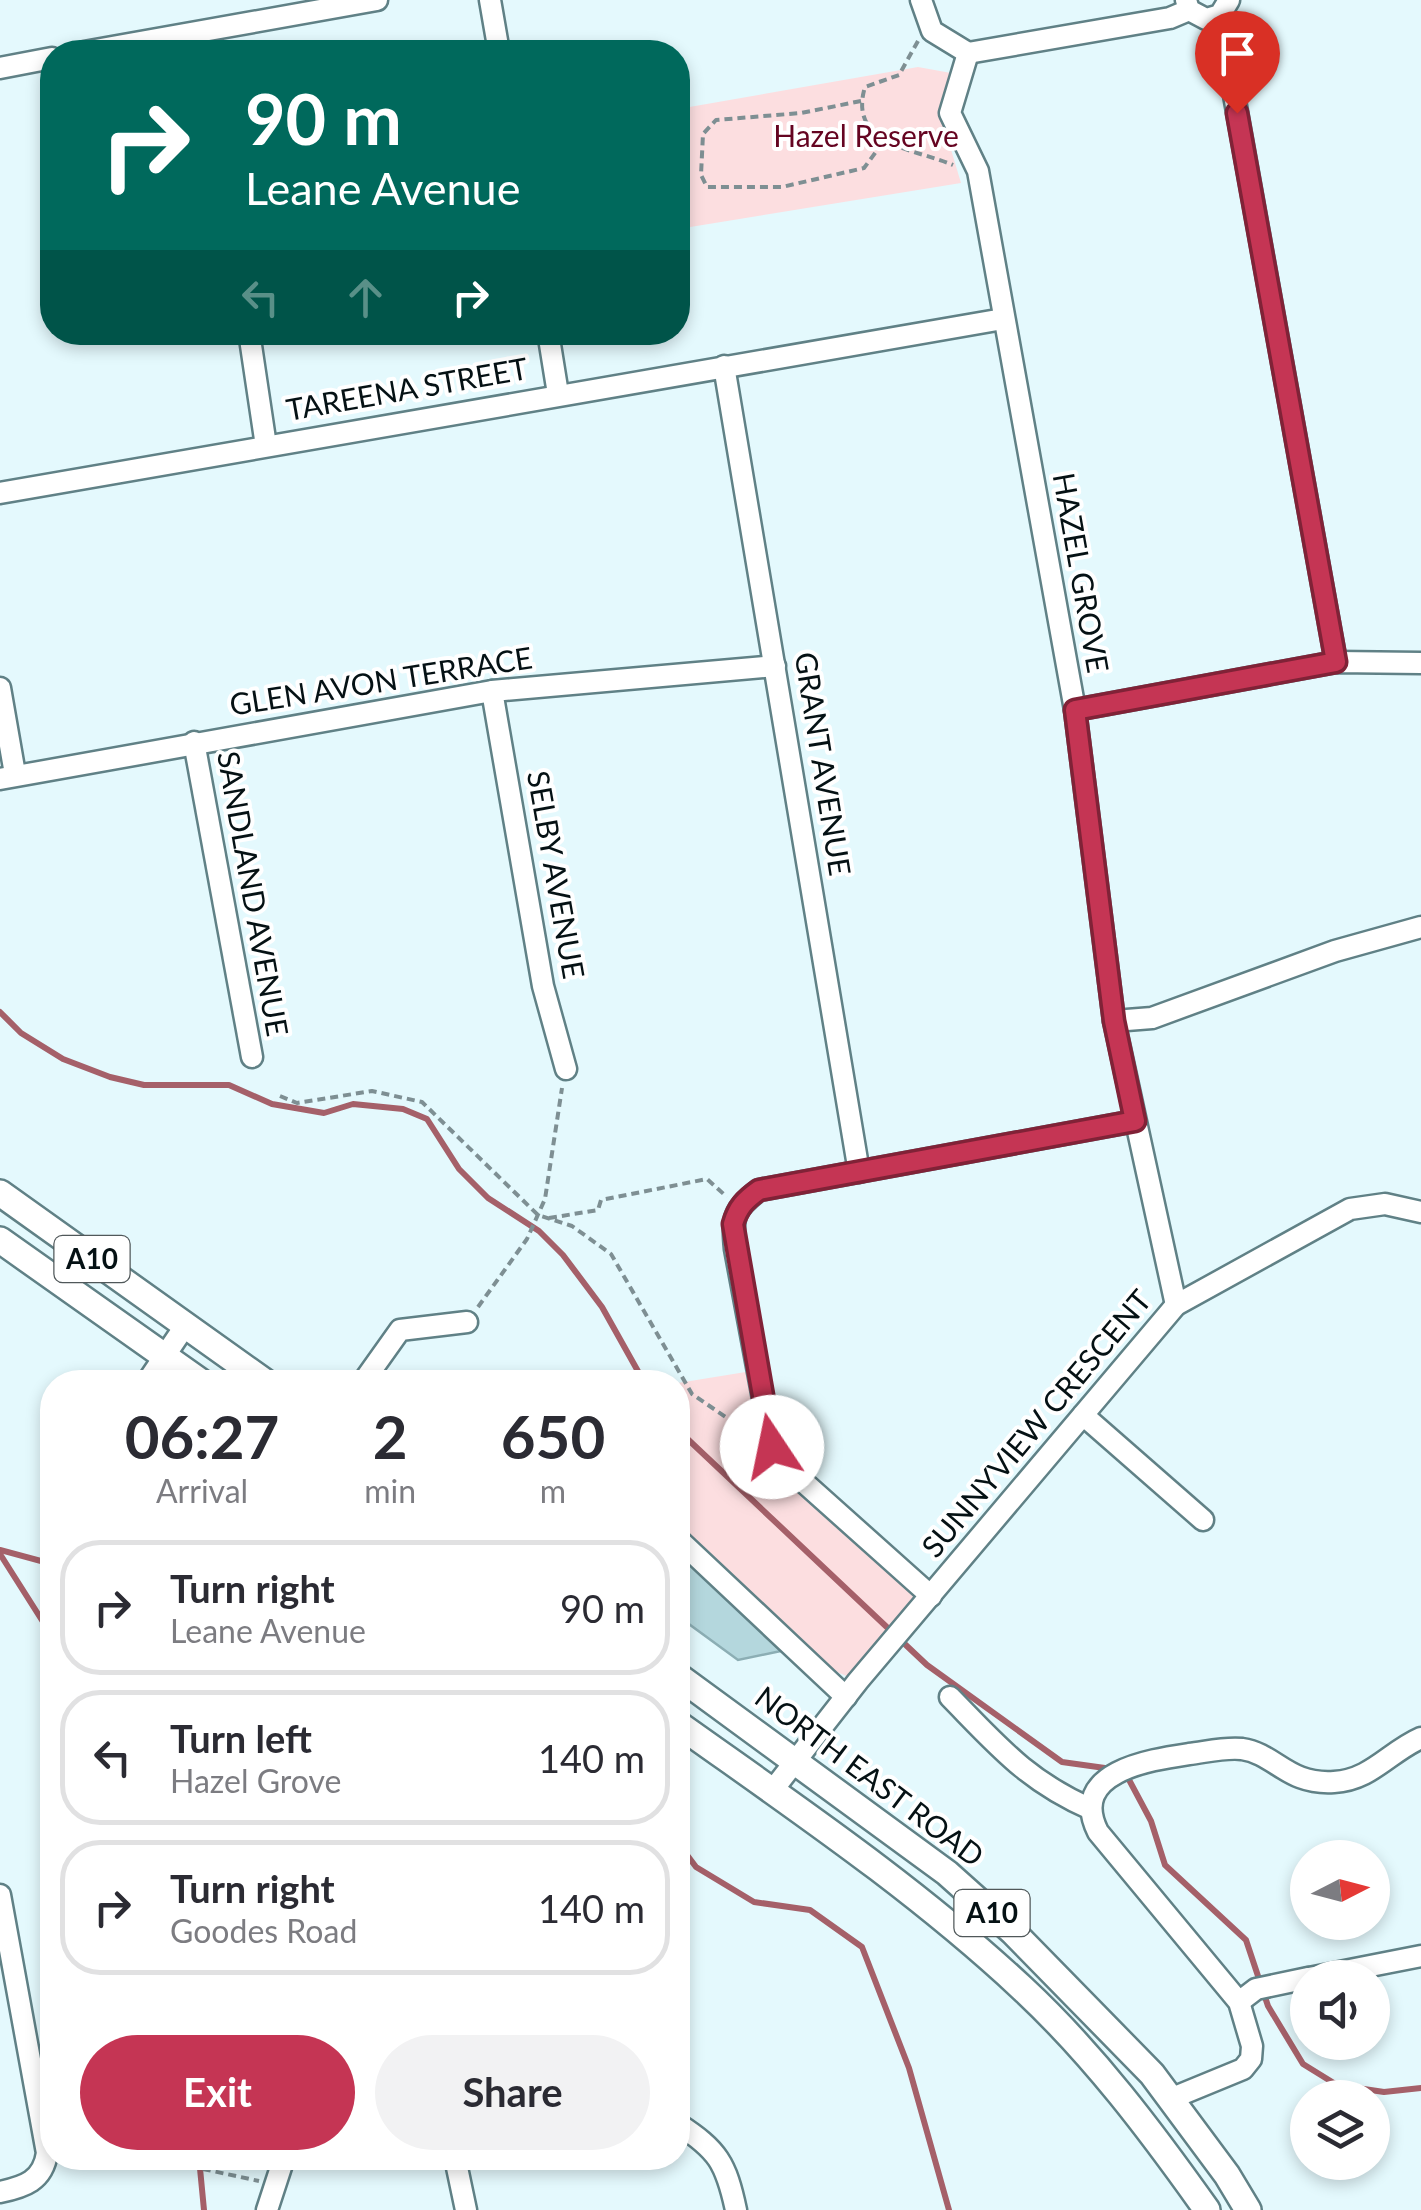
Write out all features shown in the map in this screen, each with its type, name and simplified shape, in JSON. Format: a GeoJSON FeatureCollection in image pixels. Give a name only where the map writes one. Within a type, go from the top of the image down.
{"type":"FeatureCollection","features":[{"type":"Feature","properties":{"kind":"main road","name":"A10"},"geometry":{"type":"LineString","coordinates":[[0,1193],[247,1370]]}},
{"type":"Feature","properties":{"kind":"main road","name":"A10"},"geometry":{"type":"LineString","coordinates":[[0,1240],[184,1370]]}},
{"type":"Feature","properties":{"kind":"main road","name":"NORTH EAST ROAD"},"geometry":{"type":"LineString","coordinates":[[690,1685],[946,1874],[1014,1932],[1152,2074],[1227,2175],[1248,2210]]}},
{"type":"Feature","properties":{"kind":"main road","name":"A10"},"geometry":{"type":"LineString","coordinates":[[690,1733],[868,1859],[1024,1990],[1112,2083],[1208,2210]]}},
{"type":"Feature","properties":{"kind":"street"},"geometry":{"type":"LineString","coordinates":[[151,40],[376,0]]}},
{"type":"Feature","properties":{"kind":"street"},"geometry":{"type":"LineString","coordinates":[[490,0],[497,40]]}},
{"type":"Feature","properties":{"kind":"street"},"geometry":{"type":"LineString","coordinates":[[921,0],[932,31],[968,53],[1170,18],[1188,5],[1206,19],[1223,8]]}},
{"type":"Feature","properties":{"kind":"street"},"geometry":{"type":"LineString","coordinates":[[1223,8],[1223,34],[1336,662]]}},
{"type":"Feature","properties":{"kind":"street","name":"HAZEL GROVE"},"geometry":{"type":"LineString","coordinates":[[968,53],[950,114],[971,150],[979,180],[1075,710],[1114,1021],[1176,1304]]}},
{"type":"Feature","properties":{"kind":"street"},"geometry":{"type":"LineString","coordinates":[[0,68],[40,60]]}},
{"type":"Feature","properties":{"kind":"street","name":"TAREENA STREET"},"geometry":{"type":"LineString","coordinates":[[0,493],[1003,319]]}},
{"type":"Feature","properties":{"kind":"street"},"geometry":{"type":"LineString","coordinates":[[251,345],[266,446]]}},
{"type":"Feature","properties":{"kind":"street"},"geometry":{"type":"LineString","coordinates":[[550,345],[558,394]]}},
{"type":"Feature","properties":{"kind":"street","name":"GRANT AVENUE"},"geometry":{"type":"LineString","coordinates":[[724,366],[860,1172]]}},
{"type":"Feature","properties":{"kind":"street"},"geometry":{"type":"LineString","coordinates":[[1075,710],[1336,662],[1421,663]]}},
{"type":"Feature","properties":{"kind":"street","name":"GLEN AVON TERRACE"},"geometry":{"type":"LineString","coordinates":[[8,777],[492,691],[775,666]]}},
{"type":"Feature","properties":{"kind":"street"},"geometry":{"type":"LineString","coordinates":[[0,688],[8,777]]}},
{"type":"Feature","properties":{"kind":"street","name":"SELBY AVENUE"},"geometry":{"type":"LineString","coordinates":[[492,691],[543,986],[566,1068]]}},
{"type":"Feature","properties":{"kind":"street","name":"SANDLAND AVENUE"},"geometry":{"type":"LineString","coordinates":[[194,742],[252,1057]]}},
{"type":"Feature","properties":{"kind":"street"},"geometry":{"type":"LineString","coordinates":[[1114,1021],[1152,1018],[1335,951],[1421,927]]}},
{"type":"Feature","properties":{"kind":"street"},"geometry":{"type":"LineString","coordinates":[[931,1596],[780,1460],[772,1447],[736,1249],[733,1224],[738,1207],[759,1190],[1135,1121]]}},
{"type":"Feature","properties":{"kind":"street","name":"SUNNYVIEW CRESCENT"},"geometry":{"type":"LineString","coordinates":[[772,1791],[846,1696],[1176,1304],[1341,1213],[1360,1206],[1385,1204],[1421,1212]]}},
{"type":"Feature","properties":{"kind":"street"},"geometry":{"type":"LineString","coordinates":[[372,1370],[400,1330],[468,1322]]}},
{"type":"Feature","properties":{"kind":"street"},"geometry":{"type":"LineString","coordinates":[[156,1370],[184,1326]]}},
{"type":"Feature","properties":{"kind":"street"},"geometry":{"type":"LineString","coordinates":[[1083,1415],[1202,1520]]}},
{"type":"Feature","properties":{"kind":"street"},"geometry":{"type":"LineString","coordinates":[[690,1551],[846,1696]]}},
{"type":"Feature","properties":{"kind":"street"},"geometry":{"type":"LineString","coordinates":[[950,1697],[1024,1773],[1092,1810]]}},
{"type":"Feature","properties":{"kind":"street"},"geometry":{"type":"LineString","coordinates":[[1170,2099],[1244,2069],[1251,2059],[1252,2046],[1239,2002],[1101,1837],[1093,1822],[1095,1796],[1118,1771],[1170,1757],[1239,1749],[1262,1756],[1298,1778],[1332,1782],[1368,1774],[1421,1738]]}},
{"type":"Feature","properties":{"kind":"street"},"geometry":{"type":"LineString","coordinates":[[0,1895],[40,2114]]}},
{"type":"Feature","properties":{"kind":"street"},"geometry":{"type":"LineString","coordinates":[[1390,1962],[1421,1956]]}},
{"type":"Feature","properties":{"kind":"street"},"geometry":{"type":"LineString","coordinates":[[1239,2002],[1266,1987],[1290,1982]]}},
{"type":"Feature","properties":{"kind":"street"},"geometry":{"type":"LineString","coordinates":[[690,2132],[710,2145],[730,2180],[736,2210]]}},
{"type":"Feature","properties":{"kind":"street"},"geometry":{"type":"LineString","coordinates":[[0,2192],[29,2186],[42,2170]]}},
{"type":"Feature","properties":{"kind":"street"},"geometry":{"type":"LineString","coordinates":[[266,2210],[280,2170]]}},
{"type":"Feature","properties":{"kind":"street"},"geometry":{"type":"LineString","coordinates":[[458,2170],[466,2210]]}},
{"type":"Feature","properties":{"kind":"path"},"geometry":{"type":"LineString","coordinates":[[929,23],[899,74],[865,87],[863,114],[884,141],[941,160],[979,180]]}},
{"type":"Feature","properties":{"kind":"path"},"geometry":{"type":"LineString","coordinates":[[861,101],[800,113],[716,120],[703,134],[701,175],[707,187],[782,186],[864,168],[884,141]]}},
{"type":"Feature","properties":{"kind":"path"},"geometry":{"type":"LineString","coordinates":[[468,1322],[528,1239],[545,1200],[566,1068]]}},
{"type":"Feature","properties":{"kind":"path"},"geometry":{"type":"LineString","coordinates":[[280,1096],[297,1103],[372,1091],[422,1102],[538,1215],[572,1226],[610,1254],[678,1370]]}},
{"type":"Feature","properties":{"kind":"path"},"geometry":{"type":"LineString","coordinates":[[546,1218],[598,1210],[601,1200],[707,1179],[738,1207]]}},
{"type":"Feature","properties":{"kind":"path"},"geometry":{"type":"LineString","coordinates":[[690,1391],[724,1419],[772,1447]]}},
{"type":"Feature","properties":{"kind":"path"},"geometry":{"type":"LineString","coordinates":[[210,2170],[275,2184]]}},
{"type":"Feature","properties":{"kind":"green space","name":"Hazel Reserve"},"geometry":{"type":"Polygon","coordinates":[[[918,67],[951,73],[941,116],[961,183],[690,227],[690,107],[918,67]]]}},
{"type":"Feature","properties":{"kind":"green space"},"geometry":{"type":"Polygon","coordinates":[[[758,1370],[772,1447],[931,1596],[858,1681],[809,1660],[690,1543],[690,1381],[758,1370]]]}},
{"type":"Feature","properties":{"kind":"building"},"geometry":{"type":"Polygon","coordinates":[[[690,1561],[781,1651],[738,1660],[690,1625],[690,1561]]]}},
{"type":"Feature","properties":{"kind":"waterway"},"geometry":{"type":"LineString","coordinates":[[0,1012],[21,1033],[63,1059],[110,1077],[144,1085],[229,1085],[272,1104],[324,1113],[353,1104],[403,1109],[427,1119],[459,1169],[488,1198],[539,1231],[563,1255],[602,1307],[637,1370]]}},
{"type":"Feature","properties":{"kind":"waterway"},"geometry":{"type":"LineString","coordinates":[[690,1441],[927,1665],[1062,1762],[1112,1769]]}},
{"type":"Feature","properties":{"kind":"waterway"},"geometry":{"type":"LineString","coordinates":[[0,1550],[40,1561]]}},
{"type":"Feature","properties":{"kind":"waterway"},"geometry":{"type":"LineString","coordinates":[[0,1554],[40,1617]]}},
{"type":"Feature","properties":{"kind":"waterway"},"geometry":{"type":"LineString","coordinates":[[1123,1774],[1151,1821],[1165,1865],[1246,1940],[1268,2006],[1303,2064],[1337,2085],[1384,2092],[1421,2088]]}},
{"type":"Feature","properties":{"kind":"waterway"},"geometry":{"type":"LineString","coordinates":[[690,1859],[696,1867],[754,1902],[810,1910],[862,1947],[909,2068],[949,2210]]}},
{"type":"Feature","properties":{"kind":"waterway"},"geometry":{"type":"LineString","coordinates":[[200,2170],[204,2210]]}},
{"type":"Feature","properties":{"kind":"route"},"geometry":{"type":"LineString","coordinates":[[772,1447],[733,1224],[738,1207],[748,1198],[759,1190],[1135,1121],[1114,1021],[1075,710],[1336,662],[1237,113]]}}]}
